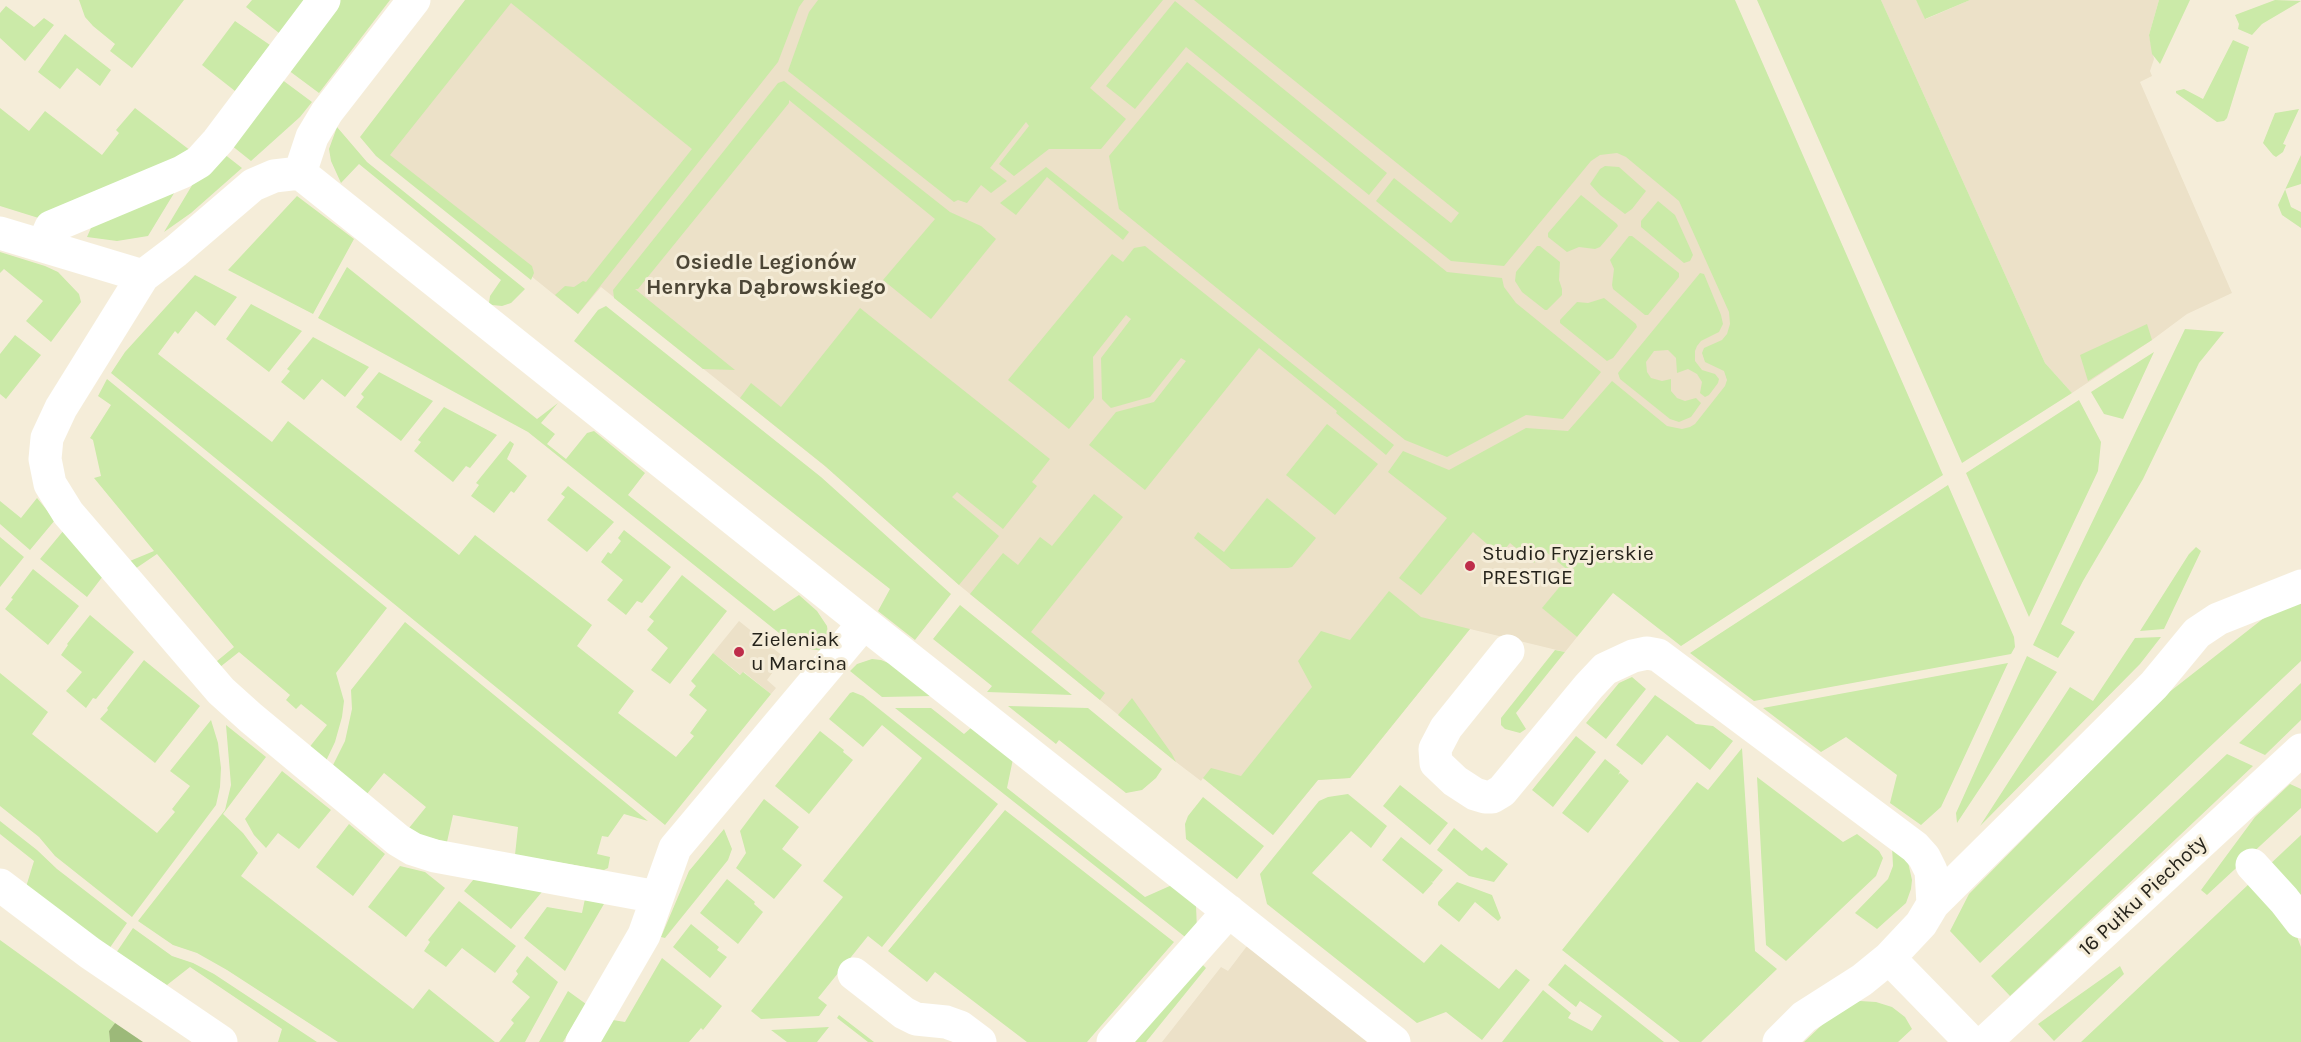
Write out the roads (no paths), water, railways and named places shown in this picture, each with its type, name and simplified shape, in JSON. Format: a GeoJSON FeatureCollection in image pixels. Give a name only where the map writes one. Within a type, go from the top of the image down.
{"type":"FeatureCollection","features":[{"type":"Feature","properties":{"kind":"street"},"geometry":{"type":"LineString","coordinates":[[43,246],[51,227],[182,172],[199,162],[218,141],[324,0]]}},
{"type":"Feature","properties":{"kind":"street"},"geometry":{"type":"LineString","coordinates":[[300,172],[312,137],[327,112],[414,0]]}},
{"type":"Feature","properties":{"kind":"street"},"geometry":{"type":"LineString","coordinates":[[657,897],[435,856],[413,849],[398,840],[221,691],[68,513],[50,484],[45,459],[47,438],[61,408],[143,276],[253,185],[274,176],[300,172],[864,623],[1394,1042]]}},
{"type":"Feature","properties":{"kind":"street"},"geometry":{"type":"LineString","coordinates":[[0,233],[143,276]]}},
{"type":"Feature","properties":{"kind":"street"},"geometry":{"type":"LineString","coordinates":[[1779,1042],[1804,1017],[1862,980],[1888,958],[1921,924],[1933,904],[2154,686],[2197,633],[2218,619],[2301,586]]}},
{"type":"Feature","properties":{"kind":"street"},"geometry":{"type":"LineString","coordinates":[[582,1042],[644,935],[675,848],[864,623]]}},
{"type":"Feature","properties":{"kind":"street"},"geometry":{"type":"LineString","coordinates":[[1508,651],[1446,728],[1435,749],[1436,764],[1466,789],[1485,797],[1492,797],[1502,791],[1605,669],[1633,656],[1647,653],[1659,655],[1915,847],[1924,857],[1931,871],[1933,904]]}},
{"type":"Feature","properties":{"kind":"street","name":"16 Pułku Piechoty"},"geometry":{"type":"LineString","coordinates":[[1985,1042],[2301,750]]}},
{"type":"Feature","properties":{"kind":"street"},"geometry":{"type":"LineString","coordinates":[[2252,865],[2301,922]]}},
{"type":"Feature","properties":{"kind":"street"},"geometry":{"type":"LineString","coordinates":[[0,885],[90,953],[221,1042]]}},
{"type":"Feature","properties":{"kind":"street"},"geometry":{"type":"LineString","coordinates":[[1113,1042],[1229,910]]}},
{"type":"Feature","properties":{"kind":"street"},"geometry":{"type":"LineString","coordinates":[[1888,958],[1971,1042]]}},
{"type":"Feature","properties":{"kind":"street"},"geometry":{"type":"LineString","coordinates":[[854,974],[903,1013],[916,1019],[946,1022],[960,1027],[980,1042]]}},
{"type":"Feature","properties":{"kind":"place","name":"Studio Fryzjerskie PRESTIGE"},"geometry":{"type":"Point","coordinates":[1470,566]}},
{"type":"Feature","properties":{"kind":"place","name":"Zieleniak u Marcina"},"geometry":{"type":"Point","coordinates":[739,652]}},
{"type":"Feature","properties":{"kind":"district","name":"Osiedle Legionów Henryka Dąbrowskiego"},"geometry":{"type":"Point","coordinates":[766,276]}}]}
